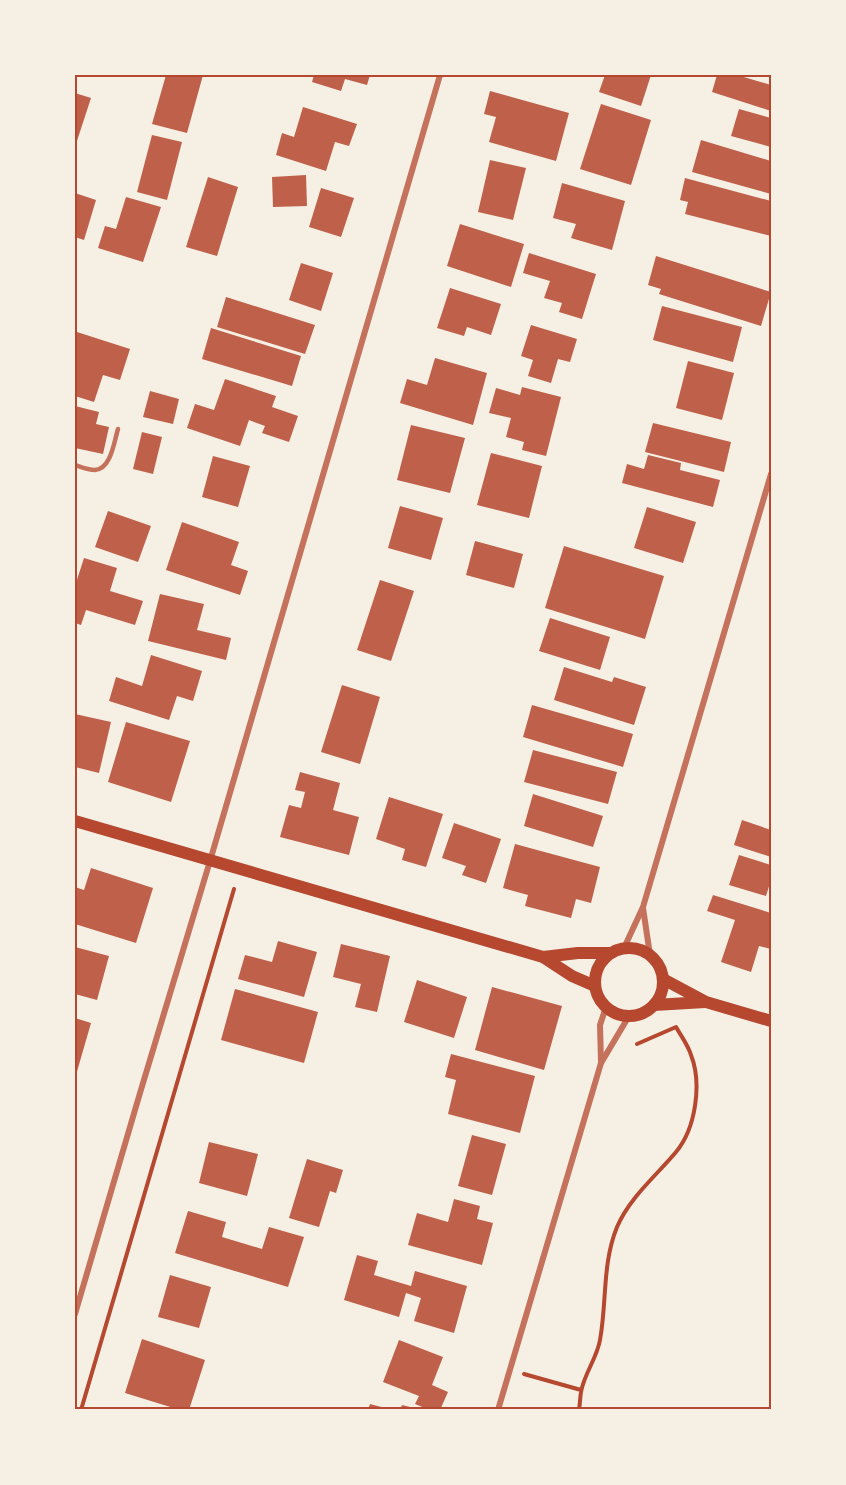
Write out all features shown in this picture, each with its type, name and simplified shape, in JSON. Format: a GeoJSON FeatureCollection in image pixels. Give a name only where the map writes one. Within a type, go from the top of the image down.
{"type":"FeatureCollection","features":[{"type":"Feature","properties":{"kind":"main road"},"geometry":{"type":"LineString","coordinates":[[75,821],[543,957],[572,976],[595,986]]}},
{"type":"Feature","properties":{"kind":"main road"},"geometry":{"type":"LineString","coordinates":[[543,957],[611,952],[624,948],[638,949],[650,955],[659,966],[663,979],[661,994],[654,1005],[643,1013],[629,1016],[616,1014],[598,997],[595,986],[596,973],[601,961],[611,952]]}},
{"type":"Feature","properties":{"kind":"main road"},"geometry":{"type":"LineString","coordinates":[[663,979],[706,1002],[771,1021]]}},
{"type":"Feature","properties":{"kind":"main road"},"geometry":{"type":"LineString","coordinates":[[654,1005],[706,1002]]}},
{"type":"Feature","properties":{"kind":"street"},"geometry":{"type":"LineString","coordinates":[[75,1314],[440,75]]}},
{"type":"Feature","properties":{"kind":"street"},"geometry":{"type":"LineString","coordinates":[[624,948],[643,907],[771,474]]}},
{"type":"Feature","properties":{"kind":"street"},"geometry":{"type":"LineString","coordinates":[[643,907],[650,955]]}},
{"type":"Feature","properties":{"kind":"street"},"geometry":{"type":"LineString","coordinates":[[601,1063],[600,1026],[606,1007]]}},
{"type":"Feature","properties":{"kind":"street"},"geometry":{"type":"LineString","coordinates":[[498,1410],[601,1063],[629,1016]]}},
{"type":"Feature","properties":{"kind":"lane"},"geometry":{"type":"LineString","coordinates":[[75,465],[98,470],[105,467],[118,429]]}},
{"type":"Feature","properties":{"kind":"path"},"geometry":{"type":"LineString","coordinates":[[81,1410],[234,889]]}},
{"type":"Feature","properties":{"kind":"path"},"geometry":{"type":"LineString","coordinates":[[579,1410],[581,1390],[598,1348],[609,1251],[618,1227],[637,1195],[679,1149],[693,1117],[696,1078],[692,1055],[676,1027],[637,1044]]}},
{"type":"Feature","properties":{"kind":"path"},"geometry":{"type":"LineString","coordinates":[[511,1370],[581,1390]]}},
{"type":"Feature","properties":{"kind":"building"},"geometry":{"type":"Polygon","coordinates":[[[166,75],[203,75],[187,133],[152,124],[166,75]]]}},
{"type":"Feature","properties":{"kind":"building"},"geometry":{"type":"Polygon","coordinates":[[[314,75],[370,75],[367,85],[345,79],[341,91],[312,82],[314,75]]]}},
{"type":"Feature","properties":{"kind":"building"},"geometry":{"type":"Polygon","coordinates":[[[605,75],[651,75],[641,106],[599,92],[605,75]]]}},
{"type":"Feature","properties":{"kind":"building"},"geometry":{"type":"Polygon","coordinates":[[[717,75],[737,75],[771,85],[771,111],[712,92],[717,75]]]}},
{"type":"Feature","properties":{"kind":"building"},"geometry":{"type":"Polygon","coordinates":[[[490,91],[569,113],[556,161],[489,142],[496,117],[484,114],[490,91]]]}},
{"type":"Feature","properties":{"kind":"building"},"geometry":{"type":"Polygon","coordinates":[[[75,93],[91,98],[75,147],[75,93]]]}},
{"type":"Feature","properties":{"kind":"building"},"geometry":{"type":"Polygon","coordinates":[[[601,104],[651,120],[631,185],[580,169],[601,104]]]}},
{"type":"Feature","properties":{"kind":"building"},"geometry":{"type":"Polygon","coordinates":[[[303,107],[357,124],[349,146],[335,142],[326,171],[276,155],[282,133],[294,137],[303,107]]]}},
{"type":"Feature","properties":{"kind":"building"},"geometry":{"type":"Polygon","coordinates":[[[739,109],[771,118],[771,147],[731,136],[739,109]]]}},
{"type":"Feature","properties":{"kind":"building"},"geometry":{"type":"Polygon","coordinates":[[[152,135],[182,142],[167,200],[137,192],[152,135]]]}},
{"type":"Feature","properties":{"kind":"building"},"geometry":{"type":"Polygon","coordinates":[[[701,140],[771,161],[771,194],[692,172],[701,140]]]}},
{"type":"Feature","properties":{"kind":"building"},"geometry":{"type":"Polygon","coordinates":[[[490,160],[526,168],[513,220],[478,212],[490,160]]]}},
{"type":"Feature","properties":{"kind":"building"},"geometry":{"type":"Polygon","coordinates":[[[306,175],[307,206],[273,207],[272,177],[306,175]]]}},
{"type":"Feature","properties":{"kind":"building"},"geometry":{"type":"Polygon","coordinates":[[[208,177],[238,187],[217,256],[186,247],[208,177]]]}},
{"type":"Feature","properties":{"kind":"building"},"geometry":{"type":"Polygon","coordinates":[[[685,178],[771,201],[771,236],[685,214],[688,202],[680,200],[685,178]]]}},
{"type":"Feature","properties":{"kind":"building"},"geometry":{"type":"Polygon","coordinates":[[[562,183],[625,201],[612,250],[571,238],[576,224],[553,218],[562,183]]]}},
{"type":"Feature","properties":{"kind":"building"},"geometry":{"type":"Polygon","coordinates":[[[321,188],[354,198],[341,237],[309,227],[321,188]]]}},
{"type":"Feature","properties":{"kind":"building"},"geometry":{"type":"Polygon","coordinates":[[[75,193],[96,200],[84,240],[75,237],[75,193]]]}},
{"type":"Feature","properties":{"kind":"building"},"geometry":{"type":"Polygon","coordinates":[[[126,197],[161,207],[143,262],[98,248],[105,226],[116,229],[126,197]]]}},
{"type":"Feature","properties":{"kind":"building"},"geometry":{"type":"Polygon","coordinates":[[[460,224],[524,244],[511,287],[447,266],[460,224]]]}},
{"type":"Feature","properties":{"kind":"building"},"geometry":{"type":"Polygon","coordinates":[[[529,253],[596,274],[582,319],[559,312],[562,303],[544,298],[550,281],[523,273],[529,253]]]}},
{"type":"Feature","properties":{"kind":"building"},"geometry":{"type":"Polygon","coordinates":[[[656,256],[771,292],[761,326],[659,294],[661,289],[648,285],[656,256]]]}},
{"type":"Feature","properties":{"kind":"building"},"geometry":{"type":"Polygon","coordinates":[[[301,263],[333,273],[321,311],[289,300],[301,263]]]}},
{"type":"Feature","properties":{"kind":"building"},"geometry":{"type":"Polygon","coordinates":[[[450,288],[501,304],[491,335],[467,327],[464,336],[437,328],[450,288]]]}},
{"type":"Feature","properties":{"kind":"building"},"geometry":{"type":"Polygon","coordinates":[[[226,297],[315,325],[305,354],[217,327],[226,297]]]}},
{"type":"Feature","properties":{"kind":"building"},"geometry":{"type":"Polygon","coordinates":[[[662,306],[742,327],[733,362],[653,340],[662,306]]]}},
{"type":"Feature","properties":{"kind":"building"},"geometry":{"type":"Polygon","coordinates":[[[531,325],[577,339],[570,362],[558,359],[551,383],[528,376],[533,360],[521,356],[531,325]]]}},
{"type":"Feature","properties":{"kind":"building"},"geometry":{"type":"Polygon","coordinates":[[[211,328],[301,356],[292,386],[202,359],[211,328]]]}},
{"type":"Feature","properties":{"kind":"building"},"geometry":{"type":"Polygon","coordinates":[[[77,332],[130,349],[120,380],[103,375],[94,402],[75,396],[75,338],[77,332]]]}},
{"type":"Feature","properties":{"kind":"building"},"geometry":{"type":"Polygon","coordinates":[[[435,358],[487,373],[473,425],[400,403],[407,379],[427,385],[435,358]]]}},
{"type":"Feature","properties":{"kind":"building"},"geometry":{"type":"Polygon","coordinates":[[[688,361],[734,373],[722,420],[676,408],[688,361]]]}},
{"type":"Feature","properties":{"kind":"building"},"geometry":{"type":"Polygon","coordinates":[[[225,379],[276,396],[272,407],[298,416],[289,442],[262,433],[265,426],[249,420],[240,446],[187,428],[195,404],[214,410],[225,379]]]}},
{"type":"Feature","properties":{"kind":"building"},"geometry":{"type":"Polygon","coordinates":[[[522,387],[561,397],[546,456],[522,450],[524,442],[506,437],[511,418],[489,413],[496,388],[520,395],[522,387]]]}},
{"type":"Feature","properties":{"kind":"building"},"geometry":{"type":"Polygon","coordinates":[[[150,391],[179,399],[173,424],[143,417],[150,391]]]}},
{"type":"Feature","properties":{"kind":"building"},"geometry":{"type":"Polygon","coordinates":[[[75,406],[99,412],[96,424],[109,427],[103,454],[75,448],[75,406]]]}},
{"type":"Feature","properties":{"kind":"building"},"geometry":{"type":"Polygon","coordinates":[[[653,423],[731,442],[724,472],[645,452],[653,423]]]}},
{"type":"Feature","properties":{"kind":"building"},"geometry":{"type":"Polygon","coordinates":[[[411,425],[465,438],[450,493],[397,480],[411,425]]]}},
{"type":"Feature","properties":{"kind":"building"},"geometry":{"type":"Polygon","coordinates":[[[142,432],[162,437],[153,474],[133,469],[142,432]]]}},
{"type":"Feature","properties":{"kind":"building"},"geometry":{"type":"Polygon","coordinates":[[[491,453],[542,466],[529,518],[477,505],[491,453]]]}},
{"type":"Feature","properties":{"kind":"building"},"geometry":{"type":"Polygon","coordinates":[[[648,455],[681,463],[680,470],[720,480],[713,507],[622,483],[627,464],[644,469],[648,455]]]}},
{"type":"Feature","properties":{"kind":"building"},"geometry":{"type":"Polygon","coordinates":[[[213,456],[250,466],[238,507],[202,497],[213,456]]]}},
{"type":"Feature","properties":{"kind":"building"},"geometry":{"type":"Polygon","coordinates":[[[400,506],[443,518],[431,560],[388,548],[400,506]]]}},
{"type":"Feature","properties":{"kind":"building"},"geometry":{"type":"Polygon","coordinates":[[[647,507],[696,522],[683,563],[634,548],[647,507]]]}},
{"type":"Feature","properties":{"kind":"building"},"geometry":{"type":"Polygon","coordinates":[[[108,511],[151,526],[138,562],[95,547],[108,511]]]}},
{"type":"Feature","properties":{"kind":"building"},"geometry":{"type":"Polygon","coordinates":[[[182,522],[239,542],[231,565],[248,571],[240,595],[166,570],[182,522]]]}},
{"type":"Feature","properties":{"kind":"building"},"geometry":{"type":"Polygon","coordinates":[[[475,541],[523,554],[514,588],[466,575],[475,541]]]}},
{"type":"Feature","properties":{"kind":"building"},"geometry":{"type":"Polygon","coordinates":[[[564,546],[664,576],[645,639],[545,608],[564,546]]]}},
{"type":"Feature","properties":{"kind":"building"},"geometry":{"type":"Polygon","coordinates":[[[84,558],[117,568],[110,591],[143,601],[135,625],[86,610],[81,625],[75,623],[75,586],[84,558]]]}},
{"type":"Feature","properties":{"kind":"building"},"geometry":{"type":"Polygon","coordinates":[[[380,580],[414,591],[391,661],[357,650],[380,580]]]}},
{"type":"Feature","properties":{"kind":"building"},"geometry":{"type":"Polygon","coordinates":[[[160,594],[204,604],[197,630],[231,638],[226,660],[148,641],[160,594]]]}},
{"type":"Feature","properties":{"kind":"building"},"geometry":{"type":"Polygon","coordinates":[[[550,618],[610,637],[600,670],[539,651],[550,618]]]}},
{"type":"Feature","properties":{"kind":"building"},"geometry":{"type":"Polygon","coordinates":[[[151,655],[202,671],[193,701],[177,696],[169,720],[109,701],[116,677],[142,686],[151,655]]]}},
{"type":"Feature","properties":{"kind":"building"},"geometry":{"type":"Polygon","coordinates":[[[564,667],[612,682],[614,677],[646,687],[634,725],[554,700],[564,667]]]}},
{"type":"Feature","properties":{"kind":"building"},"geometry":{"type":"Polygon","coordinates":[[[342,685],[380,697],[360,764],[321,752],[342,685]]]}},
{"type":"Feature","properties":{"kind":"building"},"geometry":{"type":"Polygon","coordinates":[[[532,705],[633,734],[623,767],[523,737],[532,705]]]}},
{"type":"Feature","properties":{"kind":"building"},"geometry":{"type":"Polygon","coordinates":[[[75,714],[111,722],[99,773],[75,767],[75,714]]]}},
{"type":"Feature","properties":{"kind":"building"},"geometry":{"type":"Polygon","coordinates":[[[126,722],[190,741],[171,802],[108,782],[126,722]]]}},
{"type":"Feature","properties":{"kind":"building"},"geometry":{"type":"Polygon","coordinates":[[[533,750],[617,772],[608,804],[524,782],[533,750]]]}},
{"type":"Feature","properties":{"kind":"building"},"geometry":{"type":"Polygon","coordinates":[[[300,772],[340,783],[333,810],[359,817],[349,855],[280,837],[289,805],[301,808],[305,792],[295,790],[300,772]]]}},
{"type":"Feature","properties":{"kind":"building"},"geometry":{"type":"Polygon","coordinates":[[[533,794],[603,816],[593,847],[524,826],[533,794]]]}},
{"type":"Feature","properties":{"kind":"building"},"geometry":{"type":"Polygon","coordinates":[[[389,797],[443,814],[426,867],[402,860],[405,849],[376,839],[389,797]]]}},
{"type":"Feature","properties":{"kind":"building"},"geometry":{"type":"Polygon","coordinates":[[[742,820],[771,830],[771,857],[734,845],[742,820]]]}},
{"type":"Feature","properties":{"kind":"building"},"geometry":{"type":"Polygon","coordinates":[[[454,823],[501,839],[486,883],[462,875],[466,866],[442,858],[454,823]]]}},
{"type":"Feature","properties":{"kind":"building"},"geometry":{"type":"Polygon","coordinates":[[[515,844],[600,867],[591,903],[576,899],[571,918],[525,906],[528,895],[503,888],[515,844]]]}},
{"type":"Feature","properties":{"kind":"building"},"geometry":{"type":"Polygon","coordinates":[[[739,855],[771,865],[771,880],[766,896],[729,885],[739,855]]]}},
{"type":"Feature","properties":{"kind":"building"},"geometry":{"type":"Polygon","coordinates":[[[91,868],[153,888],[136,943],[75,924],[75,887],[84,890],[91,868]]]}},
{"type":"Feature","properties":{"kind":"building"},"geometry":{"type":"Polygon","coordinates":[[[713,895],[771,913],[771,949],[759,946],[751,972],[721,962],[735,920],[707,911],[713,895]]]}},
{"type":"Feature","properties":{"kind":"building"},"geometry":{"type":"Polygon","coordinates":[[[278,941],[317,952],[304,997],[238,979],[245,955],[272,962],[278,941]]]}},
{"type":"Feature","properties":{"kind":"building"},"geometry":{"type":"Polygon","coordinates":[[[341,944],[390,956],[377,1012],[355,1007],[361,984],[333,977],[341,944]]]}},
{"type":"Feature","properties":{"kind":"building"},"geometry":{"type":"Polygon","coordinates":[[[75,947],[109,956],[97,1000],[75,994],[75,947]]]}},
{"type":"Feature","properties":{"kind":"building"},"geometry":{"type":"Polygon","coordinates":[[[417,980],[467,997],[454,1038],[404,1022],[417,980]]]}},
{"type":"Feature","properties":{"kind":"building"},"geometry":{"type":"Polygon","coordinates":[[[492,987],[562,1006],[544,1070],[475,1050],[492,987]]]}},
{"type":"Feature","properties":{"kind":"building"},"geometry":{"type":"Polygon","coordinates":[[[235,989],[318,1012],[304,1063],[221,1040],[235,989]]]}},
{"type":"Feature","properties":{"kind":"building"},"geometry":{"type":"Polygon","coordinates":[[[75,1018],[91,1023],[76,1075],[75,1075],[75,1018]]]}},
{"type":"Feature","properties":{"kind":"building"},"geometry":{"type":"Polygon","coordinates":[[[451,1054],[535,1076],[520,1133],[448,1114],[456,1080],[445,1077],[451,1054]]]}},
{"type":"Feature","properties":{"kind":"building"},"geometry":{"type":"Polygon","coordinates":[[[472,1135],[506,1144],[492,1195],[458,1186],[472,1135]]]}},
{"type":"Feature","properties":{"kind":"building"},"geometry":{"type":"Polygon","coordinates":[[[209,1142],[258,1154],[247,1196],[199,1183],[209,1142]]]}},
{"type":"Feature","properties":{"kind":"building"},"geometry":{"type":"Polygon","coordinates":[[[307,1159],[343,1170],[336,1193],[330,1191],[319,1227],[289,1218],[307,1159]]]}},
{"type":"Feature","properties":{"kind":"building"},"geometry":{"type":"Polygon","coordinates":[[[454,1199],[480,1206],[477,1219],[493,1223],[482,1265],[408,1245],[417,1213],[448,1222],[454,1199]]]}},
{"type":"Feature","properties":{"kind":"building"},"geometry":{"type":"Polygon","coordinates":[[[188,1211],[226,1222],[222,1237],[262,1249],[269,1227],[304,1237],[288,1287],[175,1253],[188,1211]]]}},
{"type":"Feature","properties":{"kind":"building"},"geometry":{"type":"Polygon","coordinates":[[[357,1255],[378,1261],[374,1275],[411,1286],[415,1271],[467,1286],[454,1333],[414,1321],[421,1298],[406,1293],[399,1317],[344,1300],[357,1255]]]}},
{"type":"Feature","properties":{"kind":"building"},"geometry":{"type":"Polygon","coordinates":[[[170,1275],[211,1287],[199,1328],[158,1317],[170,1275]]]}},
{"type":"Feature","properties":{"kind":"building"},"geometry":{"type":"Polygon","coordinates":[[[142,1339],[205,1360],[189,1410],[180,1410],[125,1393],[142,1339]]]}},
{"type":"Feature","properties":{"kind":"building"},"geometry":{"type":"Polygon","coordinates":[[[399,1340],[443,1357],[432,1385],[448,1392],[440,1410],[430,1410],[415,1404],[419,1396],[383,1382],[399,1340]]]}},
{"type":"Feature","properties":{"kind":"building"},"geometry":{"type":"Polygon","coordinates":[[[370,1404],[389,1409],[389,1410],[368,1410],[370,1404]]]}},
{"type":"Feature","properties":{"kind":"building"},"geometry":{"type":"Polygon","coordinates":[[[402,1405],[418,1409],[418,1410],[400,1410],[402,1405]]]}}]}
